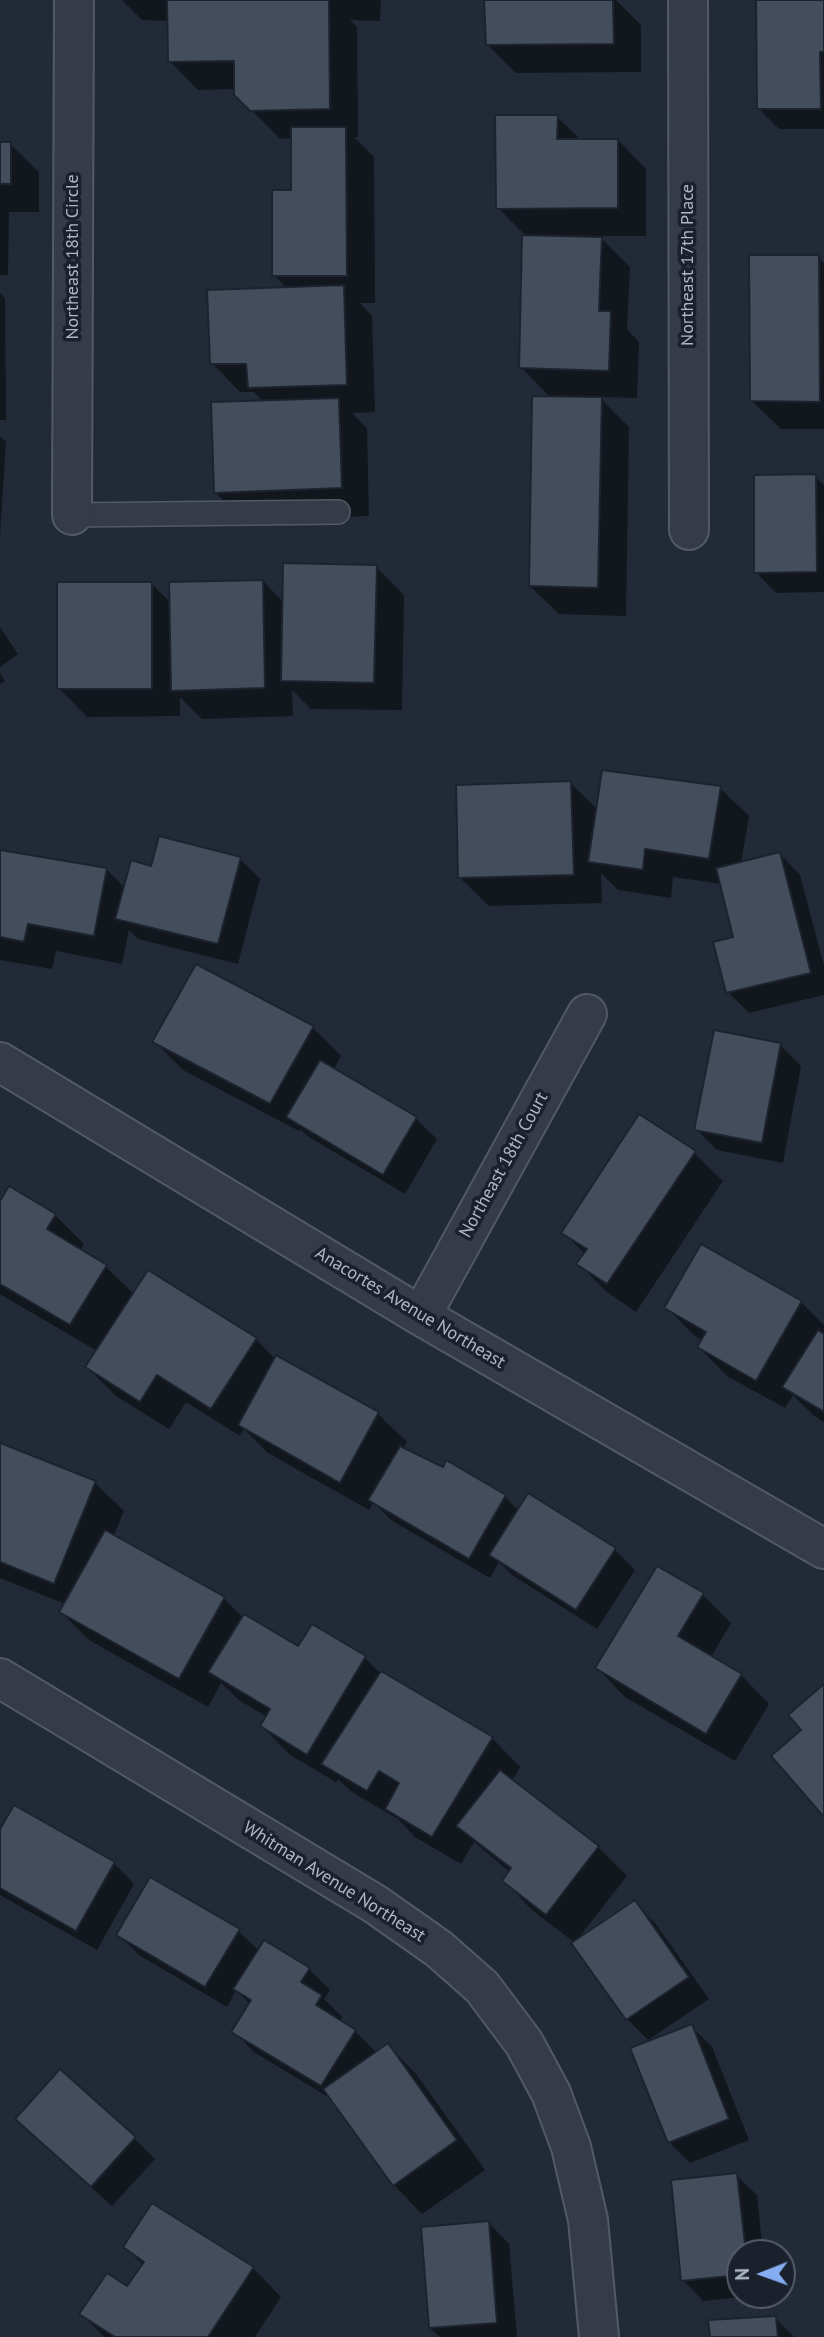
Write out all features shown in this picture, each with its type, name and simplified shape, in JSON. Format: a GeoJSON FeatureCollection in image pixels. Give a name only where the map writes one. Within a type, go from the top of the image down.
{"type":"FeatureCollection","features":[{"type":"Feature","properties":{"kind":"street","name":"Northeast 18th Circle"},"geometry":{"type":"LineString","coordinates":[[72,515],[74,0]]}},
{"type":"Feature","properties":{"kind":"street","name":"Northeast 17th Place"},"geometry":{"type":"LineString","coordinates":[[688,0],[688,530]]}},
{"type":"Feature","properties":{"kind":"street","name":"Northeast 18th Court"},"geometry":{"type":"LineString","coordinates":[[421,1316],[587,1014]]}},
{"type":"Feature","properties":{"kind":"street","name":"Anacortes Avenue Northeast"},"geometry":{"type":"LineString","coordinates":[[0,1062],[421,1316],[824,1549]]}},
{"type":"Feature","properties":{"kind":"street","name":"Whitman Avenue Northeast"},"geometry":{"type":"LineString","coordinates":[[0,1678],[375,1904],[439,1949],[482,1987],[524,2043],[551,2093],[571,2147],[588,2220],[599,2337]]}},
{"type":"Feature","properties":{"kind":"lane"},"geometry":{"type":"LineString","coordinates":[[72,515],[338,512]]}},
{"type":"Feature","properties":{"kind":"building"},"geometry":{"type":"Polygon","coordinates":[[[167,0],[329,0],[330,109],[250,111],[234,95],[234,61],[168,62],[167,0]]]}},
{"type":"Feature","properties":{"kind":"building"},"geometry":{"type":"Polygon","coordinates":[[[484,0],[613,0],[614,44],[486,45],[484,0]]]}},
{"type":"Feature","properties":{"kind":"building"},"geometry":{"type":"Polygon","coordinates":[[[756,0],[824,0],[824,52],[820,52],[821,109],[757,109],[756,0]]]}},
{"type":"Feature","properties":{"kind":"building"},"geometry":{"type":"Polygon","coordinates":[[[495,115],[558,115],[557,139],[618,139],[618,208],[496,209],[495,115]]]}},
{"type":"Feature","properties":{"kind":"building"},"geometry":{"type":"Polygon","coordinates":[[[291,127],[346,127],[347,276],[272,276],[272,190],[291,190],[291,127]]]}},
{"type":"Feature","properties":{"kind":"building"},"geometry":{"type":"Polygon","coordinates":[[[0,142],[11,142],[11,184],[0,184],[0,142]]]}},
{"type":"Feature","properties":{"kind":"building"},"geometry":{"type":"Polygon","coordinates":[[[522,235],[602,237],[599,311],[611,311],[609,371],[519,368],[522,235]]]}},
{"type":"Feature","properties":{"kind":"building"},"geometry":{"type":"Polygon","coordinates":[[[749,255],[819,255],[820,402],[750,401],[749,255]]]}},
{"type":"Feature","properties":{"kind":"building"},"geometry":{"type":"Polygon","coordinates":[[[344,285],[347,385],[248,388],[246,364],[210,364],[207,290],[344,285]]]}},
{"type":"Feature","properties":{"kind":"building"},"geometry":{"type":"Polygon","coordinates":[[[532,396],[602,397],[598,588],[529,586],[532,396]]]}},
{"type":"Feature","properties":{"kind":"building"},"geometry":{"type":"Polygon","coordinates":[[[339,398],[342,488],[214,493],[211,402],[339,398]]]}},
{"type":"Feature","properties":{"kind":"building"},"geometry":{"type":"Polygon","coordinates":[[[816,474],[817,572],[754,573],[754,475],[816,474]]]}},
{"type":"Feature","properties":{"kind":"building"},"geometry":{"type":"Polygon","coordinates":[[[283,563],[377,565],[374,683],[281,681],[283,563]]]}},
{"type":"Feature","properties":{"kind":"building"},"geometry":{"type":"Polygon","coordinates":[[[263,580],[265,688],[171,691],[169,582],[263,580]]]}},
{"type":"Feature","properties":{"kind":"building"},"geometry":{"type":"Polygon","coordinates":[[[57,582],[152,582],[152,689],[57,689],[57,582]]]}},
{"type":"Feature","properties":{"kind":"building"},"geometry":{"type":"Polygon","coordinates":[[[602,770],[721,786],[709,859],[645,849],[643,870],[588,862],[602,770]]]}},
{"type":"Feature","properties":{"kind":"building"},"geometry":{"type":"Polygon","coordinates":[[[571,781],[574,875],[458,878],[456,785],[571,781]]]}},
{"type":"Feature","properties":{"kind":"building"},"geometry":{"type":"Polygon","coordinates":[[[159,836],[241,857],[218,944],[115,919],[131,860],[151,866],[159,836]]]}},
{"type":"Feature","properties":{"kind":"building"},"geometry":{"type":"Polygon","coordinates":[[[0,850],[107,868],[94,936],[28,924],[24,942],[0,937],[0,850]]]}},
{"type":"Feature","properties":{"kind":"building"},"geometry":{"type":"Polygon","coordinates":[[[780,852],[811,973],[726,993],[713,942],[733,937],[716,868],[780,852]]]}},
{"type":"Feature","properties":{"kind":"building"},"geometry":{"type":"Polygon","coordinates":[[[196,964],[314,1026],[270,1104],[152,1042],[196,964]]]}},
{"type":"Feature","properties":{"kind":"building"},"geometry":{"type":"Polygon","coordinates":[[[714,1030],[781,1043],[762,1143],[694,1130],[714,1030]]]}},
{"type":"Feature","properties":{"kind":"building"},"geometry":{"type":"Polygon","coordinates":[[[320,1060],[417,1117],[383,1175],[286,1117],[320,1060]]]}},
{"type":"Feature","properties":{"kind":"building"},"geometry":{"type":"Polygon","coordinates":[[[639,1114],[696,1151],[607,1284],[576,1264],[587,1249],[561,1233],[639,1114]]]}},
{"type":"Feature","properties":{"kind":"building"},"geometry":{"type":"Polygon","coordinates":[[[9,1186],[56,1214],[47,1229],[107,1265],[70,1325],[0,1284],[0,1201],[9,1186]]]}},
{"type":"Feature","properties":{"kind":"building"},"geometry":{"type":"Polygon","coordinates":[[[701,1244],[802,1301],[756,1381],[697,1347],[706,1332],[664,1308],[701,1244]]]}},
{"type":"Feature","properties":{"kind":"building"},"geometry":{"type":"Polygon","coordinates":[[[148,1270],[257,1338],[211,1409],[157,1375],[140,1402],[85,1367],[148,1270]]]}},
{"type":"Feature","properties":{"kind":"building"},"geometry":{"type":"Polygon","coordinates":[[[818,1330],[824,1334],[824,1412],[782,1387],[818,1330]]]}},
{"type":"Feature","properties":{"kind":"building"},"geometry":{"type":"Polygon","coordinates":[[[276,1355],[379,1412],[340,1483],[238,1425],[276,1355]]]}},
{"type":"Feature","properties":{"kind":"building"},"geometry":{"type":"Polygon","coordinates":[[[0,1443],[96,1481],[54,1584],[0,1562],[0,1443]]]}},
{"type":"Feature","properties":{"kind":"building"},"geometry":{"type":"Polygon","coordinates":[[[400,1446],[443,1467],[446,1460],[506,1495],[469,1559],[368,1500],[400,1446]]]}},
{"type":"Feature","properties":{"kind":"building"},"geometry":{"type":"Polygon","coordinates":[[[528,1493],[616,1548],[576,1610],[489,1555],[528,1493]]]}},
{"type":"Feature","properties":{"kind":"building"},"geometry":{"type":"Polygon","coordinates":[[[105,1530],[225,1597],[179,1679],[59,1612],[105,1530]]]}},
{"type":"Feature","properties":{"kind":"building"},"geometry":{"type":"Polygon","coordinates":[[[657,1566],[704,1593],[678,1636],[742,1674],[706,1734],[595,1668],[657,1566]]]}},
{"type":"Feature","properties":{"kind":"building"},"geometry":{"type":"Polygon","coordinates":[[[244,1614],[298,1646],[312,1624],[366,1656],[307,1755],[260,1726],[270,1709],[208,1672],[244,1614]]]}},
{"type":"Feature","properties":{"kind":"building"},"geometry":{"type":"Polygon","coordinates":[[[381,1671],[493,1737],[432,1837],[385,1809],[399,1783],[379,1771],[367,1791],[321,1764],[381,1671]]]}},
{"type":"Feature","properties":{"kind":"building"},"geometry":{"type":"Polygon","coordinates":[[[824,1684],[824,1817],[771,1756],[801,1730],[788,1715],[824,1684]]]}},
{"type":"Feature","properties":{"kind":"building"},"geometry":{"type":"Polygon","coordinates":[[[500,1770],[599,1846],[546,1915],[502,1881],[511,1868],[456,1826],[500,1770]]]}},
{"type":"Feature","properties":{"kind":"building"},"geometry":{"type":"Polygon","coordinates":[[[14,1805],[115,1862],[76,1931],[0,1888],[0,1829],[14,1805]]]}},
{"type":"Feature","properties":{"kind":"building"},"geometry":{"type":"Polygon","coordinates":[[[150,1877],[240,1929],[205,1987],[116,1935],[150,1877]]]}},
{"type":"Feature","properties":{"kind":"building"},"geometry":{"type":"Polygon","coordinates":[[[635,1900],[689,1977],[626,2020],[571,1943],[635,1900]]]}},
{"type":"Feature","properties":{"kind":"building"},"geometry":{"type":"Polygon","coordinates":[[[264,1940],[310,1968],[301,1982],[322,1995],[316,2005],[356,2030],[321,2086],[231,2032],[251,2000],[233,1989],[264,1940]]]}},
{"type":"Feature","properties":{"kind":"building"},"geometry":{"type":"Polygon","coordinates":[[[692,2024],[729,2119],[668,2143],[630,2048],[692,2024]]]}},
{"type":"Feature","properties":{"kind":"building"},"geometry":{"type":"Polygon","coordinates":[[[388,2043],[457,2140],[393,2186],[323,2089],[388,2043]]]}},
{"type":"Feature","properties":{"kind":"building"},"geometry":{"type":"Polygon","coordinates":[[[60,2069],[136,2137],[91,2187],[15,2119],[60,2069]]]}},
{"type":"Feature","properties":{"kind":"building"},"geometry":{"type":"Polygon","coordinates":[[[737,2173],[744,2239],[726,2239],[726,2276],[681,2281],[671,2180],[737,2173]]]}},
{"type":"Feature","properties":{"kind":"building"},"geometry":{"type":"Polygon","coordinates":[[[152,2203],[254,2267],[208,2337],[115,2337],[79,2314],[107,2273],[127,2286],[144,2262],[123,2247],[152,2203]]]}},
{"type":"Feature","properties":{"kind":"building"},"geometry":{"type":"Polygon","coordinates":[[[489,2221],[497,2323],[429,2328],[421,2227],[489,2221]]]}},
{"type":"Feature","properties":{"kind":"building"},"geometry":{"type":"Polygon","coordinates":[[[776,2316],[778,2337],[710,2337],[708,2320],[776,2316]]]}}]}
